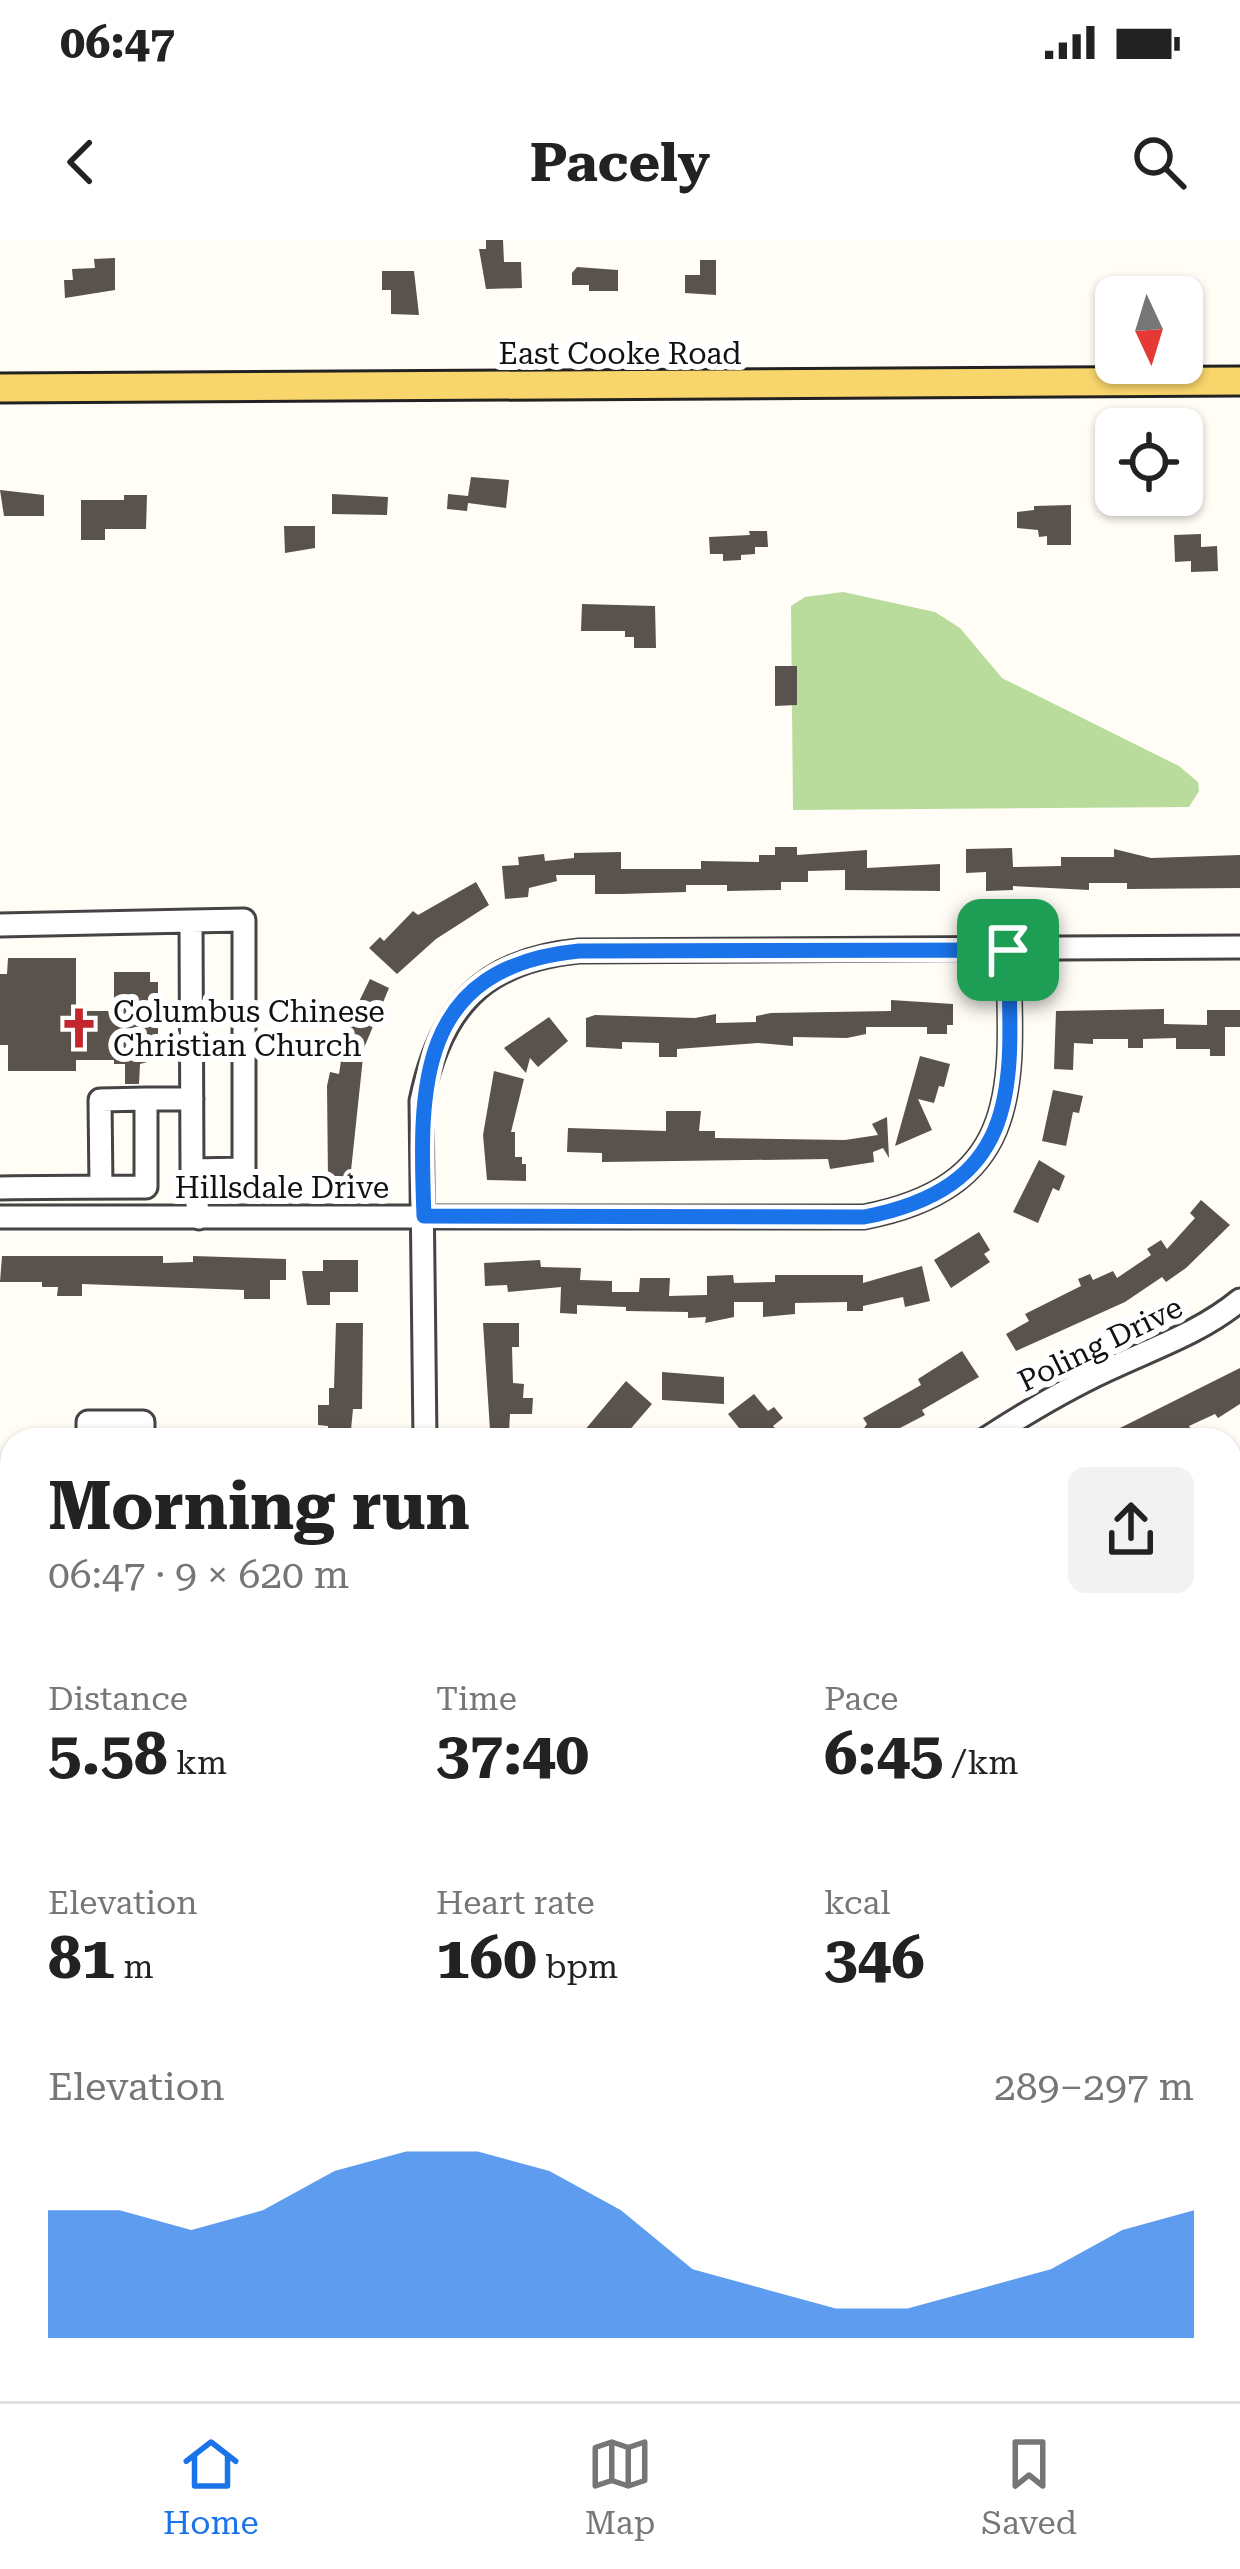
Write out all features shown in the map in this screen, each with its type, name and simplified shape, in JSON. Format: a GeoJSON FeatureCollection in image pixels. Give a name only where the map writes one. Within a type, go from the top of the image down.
{"type":"FeatureCollection","features":[{"type":"Feature","properties":{"kind":"main road","name":"East Cooke Road"},"geometry":{"type":"LineString","coordinates":[[0,388],[1240,381]]}},
{"type":"Feature","properties":{"kind":"street"},"geometry":{"type":"LineString","coordinates":[[0,925],[244,920],[244,1169],[192,1170]]}},
{"type":"Feature","properties":{"kind":"street"},"geometry":{"type":"LineString","coordinates":[[189,1218],[191,921]]}},
{"type":"Feature","properties":{"kind":"street"},"geometry":{"type":"LineString","coordinates":[[425,1428],[422,1101],[432,1051],[457,1008],[484,982],[532,958],[579,951],[1240,946]]}},
{"type":"Feature","properties":{"kind":"street","name":"Hillsdale Drive"},"geometry":{"type":"LineString","coordinates":[[0,1217],[864,1217],[926,1201],[978,1161],[1009,1094],[1008,950]]}},
{"type":"Feature","properties":{"kind":"street"},"geometry":{"type":"LineString","coordinates":[[0,1188],[146,1187],[146,1099]]}},
{"type":"Feature","properties":{"kind":"street"},"geometry":{"type":"LineString","coordinates":[[115,1217],[107,1187],[100,1100],[192,1099]]}},
{"type":"Feature","properties":{"kind":"street","name":"Poling Drive"},"geometry":{"type":"LineString","coordinates":[[1002,1428],[1047,1399],[1218,1319],[1240,1300]]}},
{"type":"Feature","properties":{"kind":"street"},"geometry":{"type":"LineString","coordinates":[[88,1428],[88,1422],[143,1422],[143,1428]]}},
{"type":"Feature","properties":{"kind":"green space"},"geometry":{"type":"Polygon","coordinates":[[[843,592],[935,612],[960,628],[1002,678],[1179,766],[1198,782],[1199,791],[1189,807],[793,810],[791,606],[805,597],[843,592]]]}},
{"type":"Feature","properties":{"kind":"building"},"geometry":{"type":"Polygon","coordinates":[[[486,240],[503,240],[504,262],[521,262],[522,288],[486,289],[479,249],[486,249],[486,240]]]}},
{"type":"Feature","properties":{"kind":"building"},"geometry":{"type":"Polygon","coordinates":[[[115,258],[115,290],[65,298],[64,280],[73,280],[72,269],[95,268],[94,259],[115,258]]]}},
{"type":"Feature","properties":{"kind":"building"},"geometry":{"type":"Polygon","coordinates":[[[700,260],[716,260],[716,295],[685,293],[685,275],[700,275],[700,260]]]}},
{"type":"Feature","properties":{"kind":"building"},"geometry":{"type":"Polygon","coordinates":[[[577,267],[618,270],[618,291],[589,291],[589,285],[572,285],[577,267]]]}},
{"type":"Feature","properties":{"kind":"building"},"geometry":{"type":"Polygon","coordinates":[[[382,271],[414,271],[419,315],[391,314],[391,290],[382,290],[382,271]]]}},
{"type":"Feature","properties":{"kind":"building"},"geometry":{"type":"Polygon","coordinates":[[[471,477],[509,480],[506,508],[468,503],[467,511],[447,509],[448,494],[468,496],[471,477]]]}},
{"type":"Feature","properties":{"kind":"building"},"geometry":{"type":"Polygon","coordinates":[[[0,490],[44,495],[44,516],[4,516],[0,490]]]}},
{"type":"Feature","properties":{"kind":"building"},"geometry":{"type":"Polygon","coordinates":[[[332,494],[388,497],[387,515],[332,514],[332,494]]]}},
{"type":"Feature","properties":{"kind":"building"},"geometry":{"type":"Polygon","coordinates":[[[124,495],[147,495],[146,529],[105,529],[105,540],[81,540],[81,500],[124,500],[124,495]]]}},
{"type":"Feature","properties":{"kind":"building"},"geometry":{"type":"Polygon","coordinates":[[[1071,505],[1071,545],[1047,545],[1047,536],[1039,537],[1038,530],[1017,528],[1017,512],[1034,510],[1034,506],[1071,505]]]}},
{"type":"Feature","properties":{"kind":"building"},"geometry":{"type":"Polygon","coordinates":[[[284,526],[315,526],[315,548],[285,553],[284,526]]]}},
{"type":"Feature","properties":{"kind":"building"},"geometry":{"type":"Polygon","coordinates":[[[749,531],[767,531],[768,547],[755,547],[755,554],[741,555],[741,560],[723,561],[723,554],[710,554],[709,537],[750,535],[749,531]]]}},
{"type":"Feature","properties":{"kind":"building"},"geometry":{"type":"Polygon","coordinates":[[[1201,534],[1201,547],[1217,546],[1218,571],[1191,572],[1191,561],[1175,562],[1174,535],[1201,534]]]}},
{"type":"Feature","properties":{"kind":"building"},"geometry":{"type":"Polygon","coordinates":[[[582,604],[655,606],[656,648],[634,648],[634,637],[625,637],[625,631],[581,631],[582,604]]]}},
{"type":"Feature","properties":{"kind":"building"},"geometry":{"type":"Polygon","coordinates":[[[775,666],[797,666],[797,705],[775,706],[775,666]]]}},
{"type":"Feature","properties":{"kind":"building"},"geometry":{"type":"Polygon","coordinates":[[[775,847],[797,847],[797,855],[867,850],[867,868],[940,864],[940,891],[845,890],[845,870],[808,871],[808,882],[781,882],[781,890],[727,891],[727,885],[686,885],[686,892],[595,894],[595,875],[556,875],[557,881],[529,888],[528,897],[505,899],[502,866],[519,865],[518,857],[544,854],[545,861],[574,858],[574,853],[621,852],[621,869],[701,869],[701,861],[759,862],[759,855],[775,855],[775,847]]]}},
{"type":"Feature","properties":{"kind":"building"},"geometry":{"type":"Polygon","coordinates":[[[1012,848],[1013,867],[1061,866],[1061,857],[1114,857],[1114,849],[1151,858],[1240,855],[1240,888],[1127,889],[1127,883],[1089,883],[1089,890],[1013,886],[1013,890],[986,891],[986,872],[966,873],[966,849],[1012,848]]]}},
{"type":"Feature","properties":{"kind":"building"},"geometry":{"type":"Polygon","coordinates":[[[476,882],[489,905],[436,939],[397,974],[369,948],[380,937],[384,941],[413,911],[418,915],[476,882]]]}},
{"type":"Feature","properties":{"kind":"building","name":"Columbus Chinese Christian Church"},"geometry":{"type":"Polygon","coordinates":[[[8,958],[76,958],[76,1011],[114,1011],[114,972],[150,972],[150,982],[158,982],[158,1059],[140,1064],[139,1084],[125,1084],[125,1064],[114,1064],[114,1060],[76,1060],[76,1071],[8,1071],[8,1045],[0,1045],[0,974],[7,974],[8,958]]]}},
{"type":"Feature","properties":{"kind":"building"},"geometry":{"type":"Polygon","coordinates":[[[370,979],[389,988],[364,1048],[350,1180],[328,1179],[327,1086],[330,1072],[339,1074],[346,1028],[339,1025],[345,1012],[352,1016],[370,979]]]}},
{"type":"Feature","properties":{"kind":"building"},"geometry":{"type":"Polygon","coordinates":[[[891,1000],[953,1004],[953,1025],[947,1025],[947,1034],[927,1034],[927,1027],[866,1027],[866,1034],[847,1038],[793,1037],[793,1046],[758,1043],[677,1049],[677,1057],[659,1057],[659,1043],[622,1042],[622,1049],[586,1047],[586,1018],[595,1015],[695,1018],[716,1014],[716,1023],[756,1022],[756,1016],[771,1013],[891,1011],[891,1000]]]}},
{"type":"Feature","properties":{"kind":"building"},"geometry":{"type":"Polygon","coordinates":[[[1164,1009],[1164,1024],[1207,1025],[1207,1010],[1240,1010],[1240,1027],[1225,1027],[1225,1056],[1210,1056],[1210,1049],[1176,1049],[1176,1038],[1143,1039],[1143,1048],[1128,1048],[1128,1039],[1093,1039],[1093,1044],[1074,1043],[1073,1070],[1054,1069],[1056,1011],[1164,1009]]]}},
{"type":"Feature","properties":{"kind":"building"},"geometry":{"type":"Polygon","coordinates":[[[549,1017],[568,1041],[538,1067],[530,1058],[526,1073],[504,1048],[549,1017]]]}},
{"type":"Feature","properties":{"kind":"building"},"geometry":{"type":"Polygon","coordinates":[[[920,1056],[950,1064],[944,1087],[939,1086],[934,1103],[918,1099],[932,1130],[895,1146],[920,1056]]]}},
{"type":"Feature","properties":{"kind":"building"},"geometry":{"type":"Polygon","coordinates":[[[494,1071],[524,1079],[511,1132],[515,1132],[515,1157],[522,1157],[526,1164],[526,1181],[487,1180],[483,1135],[494,1071]]]}},
{"type":"Feature","properties":{"kind":"building"},"geometry":{"type":"Polygon","coordinates":[[[1053,1090],[1083,1096],[1079,1113],[1073,1112],[1066,1146],[1042,1141],[1053,1090]]]}},
{"type":"Feature","properties":{"kind":"building"},"geometry":{"type":"Polygon","coordinates":[[[666,1111],[701,1111],[699,1131],[715,1131],[715,1138],[845,1140],[878,1135],[872,1124],[887,1117],[889,1158],[883,1148],[873,1152],[874,1162],[830,1169],[828,1159],[602,1162],[602,1153],[567,1152],[568,1128],[666,1131],[666,1111]]]}},
{"type":"Feature","properties":{"kind":"building"},"geometry":{"type":"Polygon","coordinates":[[[1039,1160],[1065,1176],[1059,1191],[1053,1188],[1038,1223],[1013,1212],[1039,1160]]]}},
{"type":"Feature","properties":{"kind":"building"},"geometry":{"type":"Polygon","coordinates":[[[1201,1200],[1230,1225],[1186,1268],[1166,1282],[1162,1277],[1125,1302],[1016,1351],[1006,1334],[1029,1321],[1025,1314],[1081,1286],[1078,1279],[1090,1274],[1093,1280],[1113,1271],[1117,1278],[1151,1255],[1147,1249],[1161,1240],[1167,1249],[1195,1218],[1190,1213],[1201,1200]]]}},
{"type":"Feature","properties":{"kind":"building"},"geometry":{"type":"Polygon","coordinates":[[[979,1232],[990,1250],[984,1254],[990,1262],[951,1288],[934,1260],[979,1232]]]}},
{"type":"Feature","properties":{"kind":"building"},"geometry":{"type":"Polygon","coordinates":[[[2,1256],[163,1256],[163,1263],[193,1262],[193,1256],[286,1259],[286,1280],[270,1280],[270,1299],[244,1299],[244,1290],[82,1284],[82,1296],[57,1296],[58,1287],[42,1287],[42,1282],[0,1282],[2,1256]]]}},
{"type":"Feature","properties":{"kind":"building"},"geometry":{"type":"Polygon","coordinates":[[[323,1260],[358,1260],[358,1292],[330,1292],[330,1305],[307,1305],[302,1271],[323,1271],[323,1260]]]}},
{"type":"Feature","properties":{"kind":"building"},"geometry":{"type":"Polygon","coordinates":[[[540,1260],[541,1267],[581,1268],[580,1280],[612,1281],[612,1292],[639,1292],[640,1278],[670,1278],[669,1296],[707,1295],[707,1276],[733,1275],[734,1283],[775,1282],[775,1275],[863,1275],[863,1283],[922,1266],[930,1301],[905,1307],[903,1297],[863,1306],[863,1311],[847,1311],[847,1302],[795,1303],[795,1314],[763,1317],[763,1302],[734,1302],[734,1317],[705,1323],[706,1317],[688,1318],[688,1312],[626,1311],[626,1307],[577,1305],[577,1314],[560,1313],[561,1287],[508,1292],[507,1285],[485,1286],[484,1263],[540,1260]]]}},
{"type":"Feature","properties":{"kind":"building"},"geometry":{"type":"Polygon","coordinates":[[[336,1323],[363,1323],[362,1409],[353,1409],[351,1428],[318,1425],[318,1405],[329,1405],[329,1388],[334,1388],[336,1323]]]}},
{"type":"Feature","properties":{"kind":"building"},"geometry":{"type":"Polygon","coordinates":[[[483,1323],[519,1323],[519,1347],[512,1347],[513,1383],[524,1384],[523,1398],[533,1398],[532,1414],[510,1414],[509,1428],[490,1428],[483,1323]]]}},
{"type":"Feature","properties":{"kind":"building"},"geometry":{"type":"Polygon","coordinates":[[[962,1351],[979,1377],[900,1428],[864,1428],[863,1418],[921,1385],[918,1379],[962,1351]]]}},
{"type":"Feature","properties":{"kind":"building"},"geometry":{"type":"Polygon","coordinates":[[[1240,1368],[1240,1404],[1218,1418],[1215,1414],[1190,1428],[1120,1428],[1240,1368]]]}},
{"type":"Feature","properties":{"kind":"building"},"geometry":{"type":"Polygon","coordinates":[[[662,1372],[724,1377],[724,1404],[662,1400],[662,1372]]]}},
{"type":"Feature","properties":{"kind":"building"},"geometry":{"type":"Polygon","coordinates":[[[626,1381],[652,1404],[631,1428],[587,1428],[626,1381]]]}},
{"type":"Feature","properties":{"kind":"building"},"geometry":{"type":"Polygon","coordinates":[[[754,1394],[768,1411],[774,1407],[783,1418],[775,1428],[739,1428],[728,1414],[754,1394]]]}},
{"type":"Feature","properties":{"kind":"place","name":"Columbus Chinese Christian Church"},"geometry":{"type":"Point","coordinates":[79,1028]}},
{"type":"Feature","properties":{"kind":"route"},"geometry":{"type":"LineString","coordinates":[[1008,950],[1009,1094],[978,1161],[926,1201],[864,1217],[424,1216],[422,1101],[432,1051],[470,993],[518,963],[545,954],[579,951],[1008,950]]}}]}
